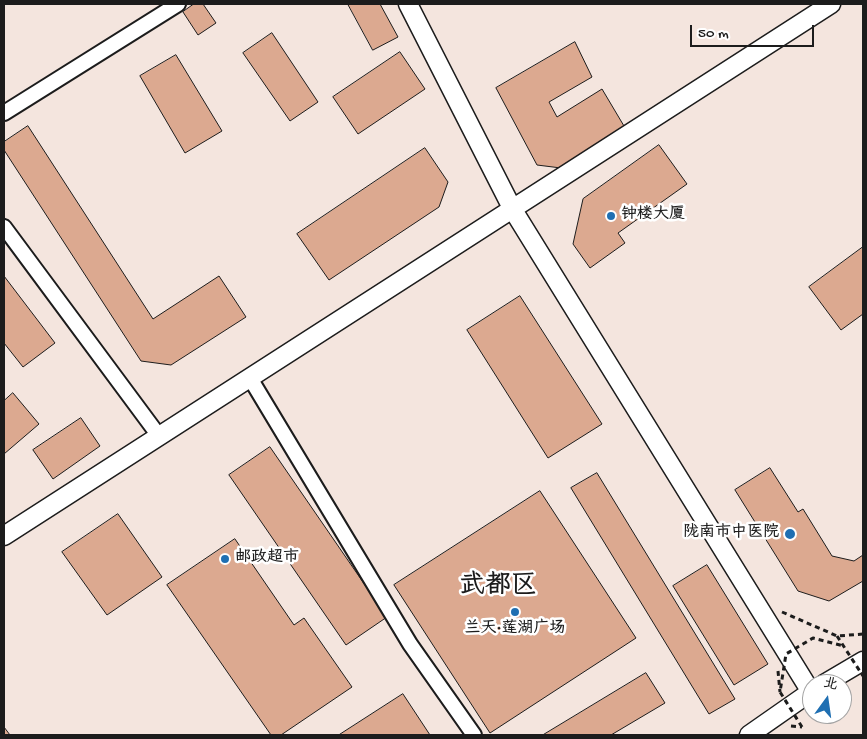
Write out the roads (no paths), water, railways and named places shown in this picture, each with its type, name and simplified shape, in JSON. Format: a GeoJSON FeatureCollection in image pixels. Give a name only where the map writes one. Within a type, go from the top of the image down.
{"type":"FeatureCollection","features":[{"type":"Feature","properties":{"kind":"street"},"geometry":{"type":"LineString","coordinates":[[4,113],[178,4]]}},
{"type":"Feature","properties":{"kind":"street"},"geometry":{"type":"LineString","coordinates":[[408,4],[513,210],[807,674]]}},
{"type":"Feature","properties":{"kind":"street"},"geometry":{"type":"LineString","coordinates":[[4,536],[832,4]]}},
{"type":"Feature","properties":{"kind":"street"},"geometry":{"type":"LineString","coordinates":[[4,227],[159,436]]}},
{"type":"Feature","properties":{"kind":"street"},"geometry":{"type":"LineString","coordinates":[[250,378],[410,644],[474,735]]}},
{"type":"Feature","properties":{"kind":"street"},"geometry":{"type":"LineString","coordinates":[[841,674],[863,661]]}},
{"type":"Feature","properties":{"kind":"street"},"geometry":{"type":"LineString","coordinates":[[750,735],[802,699]]}},
{"type":"Feature","properties":{"kind":"place","name":"钟楼大厦"},"geometry":{"type":"Point","coordinates":[611,216]}},
{"type":"Feature","properties":{"kind":"place","name":"陇南市中医院"},"geometry":{"type":"Point","coordinates":[790,534]}},
{"type":"Feature","properties":{"kind":"place","name":"邮政超市"},"geometry":{"type":"Point","coordinates":[225,559]}},
{"type":"Feature","properties":{"kind":"place","name":"兰天·莲湖广场"},"geometry":{"type":"Point","coordinates":[515,612]}},
{"type":"Feature","properties":{"kind":"district","name":"武都区"},"geometry":{"type":"Point","coordinates":[498,588]}}]}
